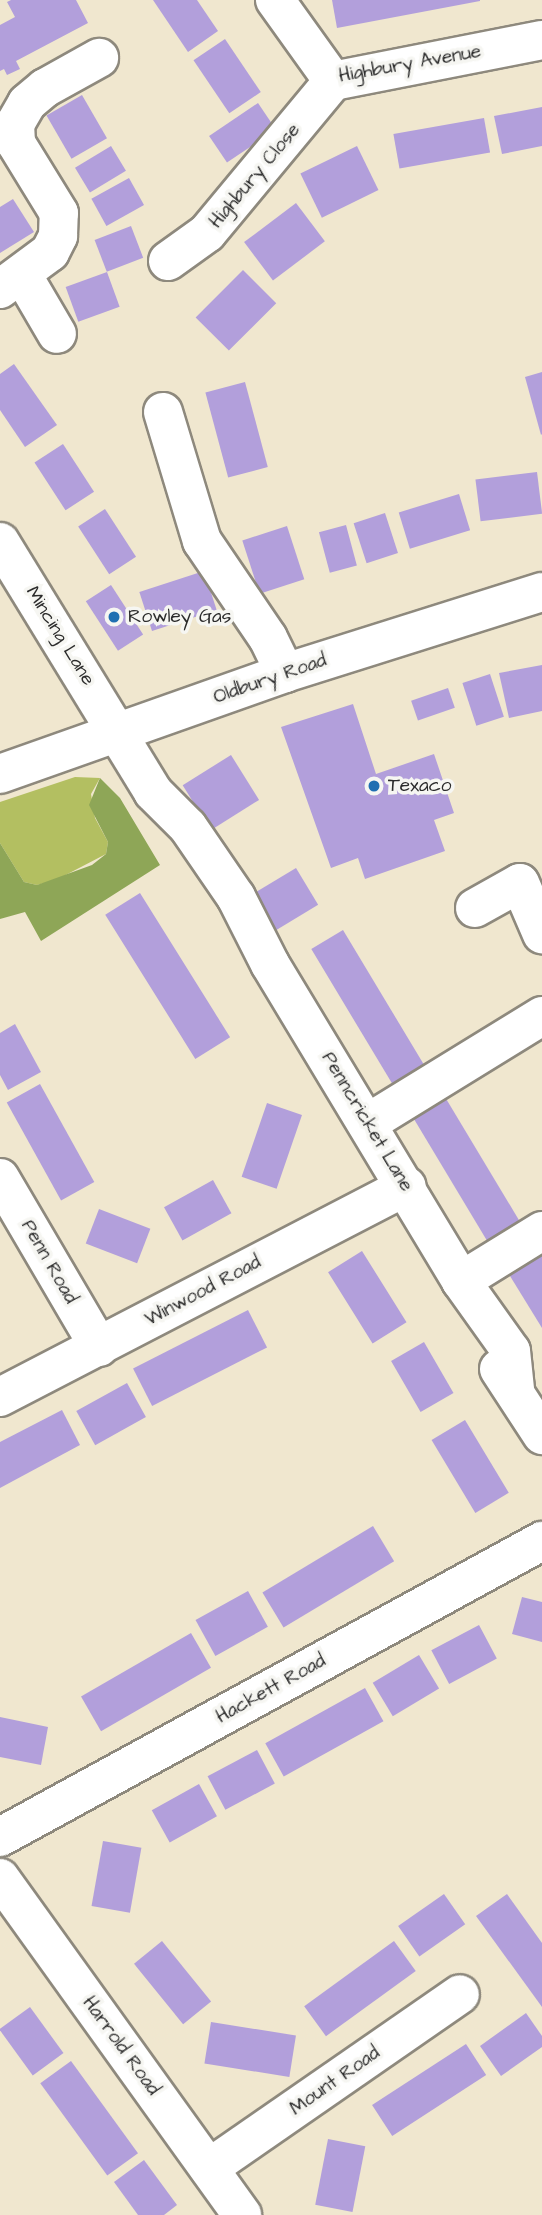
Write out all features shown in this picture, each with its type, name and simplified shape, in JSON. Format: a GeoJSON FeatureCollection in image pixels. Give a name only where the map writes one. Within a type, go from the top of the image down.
{"type":"FeatureCollection","features":[{"type":"Feature","properties":{"kind":"street","name":"Highbury Avenue"},"geometry":{"type":"LineString","coordinates":[[275,0],[333,81],[542,40]]}},
{"type":"Feature","properties":{"kind":"street"},"geometry":{"type":"LineString","coordinates":[[57,334],[11,283],[50,252],[58,236],[59,213],[16,143],[15,124],[27,103],[45,88],[100,58]]}},
{"type":"Feature","properties":{"kind":"street","name":"Highbury Close"},"geometry":{"type":"LineString","coordinates":[[168,261],[207,233],[333,81]]}},
{"type":"Feature","properties":{"kind":"street"},"geometry":{"type":"LineString","coordinates":[[163,412],[202,541],[268,638],[285,673]]}},
{"type":"Feature","properties":{"kind":"street","name":"Mincing Lane"},"geometry":{"type":"LineString","coordinates":[[0,542],[118,732]]}},
{"type":"Feature","properties":{"kind":"street","name":"Oldbury Road"},"geometry":{"type":"LineString","coordinates":[[0,774],[285,673],[542,592]]}},
{"type":"Feature","properties":{"kind":"street","name":"Penncricket Lane"},"geometry":{"type":"LineString","coordinates":[[118,732],[153,792],[157,813],[205,889],[270,964],[407,1186],[461,1281],[483,1348],[515,1389],[542,1435]]}},
{"type":"Feature","properties":{"kind":"street"},"geometry":{"type":"LineString","coordinates":[[475,908],[520,883],[542,934]]}},
{"type":"Feature","properties":{"kind":"street"},"geometry":{"type":"LineString","coordinates":[[368,1123],[542,1016]]}},
{"type":"Feature","properties":{"kind":"street","name":"Penn Road"},"geometry":{"type":"LineString","coordinates":[[0,1178],[99,1347]]}},
{"type":"Feature","properties":{"kind":"street","name":"Winwood Road"},"geometry":{"type":"LineString","coordinates":[[0,1397],[407,1186]]}},
{"type":"Feature","properties":{"kind":"street"},"geometry":{"type":"LineString","coordinates":[[461,1281],[542,1231]]}},
{"type":"Feature","properties":{"kind":"street","name":"Hackett Road"},"geometry":{"type":"LineString","coordinates":[[0,1837],[542,1541]]}},
{"type":"Feature","properties":{"kind":"street","name":"Harrold Road"},"geometry":{"type":"LineString","coordinates":[[0,1878],[242,2215]]}},
{"type":"Feature","properties":{"kind":"street","name":"Mount Road"},"geometry":{"type":"LineString","coordinates":[[209,2168],[460,1994]]}},
{"type":"Feature","properties":{"kind":"green space"},"geometry":{"type":"Polygon","coordinates":[[[75,777],[100,778],[91,794],[95,818],[108,842],[106,854],[56,880],[37,885],[24,882],[0,843],[0,802],[75,777]]]}},
{"type":"Feature","properties":{"kind":"green space"},"geometry":{"type":"Polygon","coordinates":[[[100,778],[120,798],[160,865],[41,941],[25,912],[0,919],[0,843],[24,882],[37,885],[92,865],[106,854],[108,842],[89,805],[100,778]]]}},
{"type":"Feature","properties":{"kind":"building"},"geometry":{"type":"Polygon","coordinates":[[[76,0],[88,23],[16,61],[20,69],[7,75],[4,69],[0,71],[0,25],[15,17],[7,2],[76,0]]]}},
{"type":"Feature","properties":{"kind":"building"},"geometry":{"type":"Polygon","coordinates":[[[153,0],[197,0],[218,31],[188,52],[153,0]]]}},
{"type":"Feature","properties":{"kind":"building"},"geometry":{"type":"Polygon","coordinates":[[[332,0],[480,0],[480,1],[337,28],[332,0]]]}},
{"type":"Feature","properties":{"kind":"building"},"geometry":{"type":"Polygon","coordinates":[[[225,39],[261,92],[229,113],[193,60],[225,39]]]}},
{"type":"Feature","properties":{"kind":"building"},"geometry":{"type":"Polygon","coordinates":[[[82,95],[107,138],[71,159],[46,116],[82,95]]]}},
{"type":"Feature","properties":{"kind":"building"},"geometry":{"type":"Polygon","coordinates":[[[258,103],[276,130],[227,163],[209,136],[258,103]]]}},
{"type":"Feature","properties":{"kind":"building"},"geometry":{"type":"Polygon","coordinates":[[[542,107],[542,146],[502,154],[494,116],[542,107]]]}},
{"type":"Feature","properties":{"kind":"building"},"geometry":{"type":"Polygon","coordinates":[[[484,118],[490,152],[399,168],[393,134],[484,118]]]}},
{"type":"Feature","properties":{"kind":"building"},"geometry":{"type":"Polygon","coordinates":[[[111,146],[126,171],[90,192],[75,168],[111,146]]]}},
{"type":"Feature","properties":{"kind":"building"},"geometry":{"type":"Polygon","coordinates":[[[357,146],[378,190],[322,218],[300,174],[357,146]]]}},
{"type":"Feature","properties":{"kind":"building"},"geometry":{"type":"Polygon","coordinates":[[[129,178],[144,205],[106,226],[91,199],[129,178]]]}},
{"type":"Feature","properties":{"kind":"building"},"geometry":{"type":"Polygon","coordinates":[[[13,199],[34,232],[0,253],[0,207],[13,199]]]}},
{"type":"Feature","properties":{"kind":"building"},"geometry":{"type":"Polygon","coordinates":[[[296,203],[325,241],[273,280],[244,242],[296,203]]]}},
{"type":"Feature","properties":{"kind":"building"},"geometry":{"type":"Polygon","coordinates":[[[131,226],[143,258],[107,272],[95,240],[131,226]]]}},
{"type":"Feature","properties":{"kind":"building"},"geometry":{"type":"Polygon","coordinates":[[[243,270],[276,303],[229,351],[196,317],[243,270]]]}},
{"type":"Feature","properties":{"kind":"building"},"geometry":{"type":"Polygon","coordinates":[[[107,272],[120,307],[78,322],[66,287],[107,272]]]}},
{"type":"Feature","properties":{"kind":"building"},"geometry":{"type":"Polygon","coordinates":[[[14,364],[57,425],[25,447],[0,410],[0,374],[14,364]]]}},
{"type":"Feature","properties":{"kind":"building"},"geometry":{"type":"Polygon","coordinates":[[[542,372],[542,434],[541,435],[525,377],[542,372]]]}},
{"type":"Feature","properties":{"kind":"building"},"geometry":{"type":"Polygon","coordinates":[[[245,382],[268,467],[228,478],[205,393],[245,382]]]}},
{"type":"Feature","properties":{"kind":"building"},"geometry":{"type":"Polygon","coordinates":[[[63,444],[94,492],[66,510],[34,463],[63,444]]]}},
{"type":"Feature","properties":{"kind":"building"},"geometry":{"type":"Polygon","coordinates":[[[537,472],[542,514],[481,521],[475,480],[537,472]]]}},
{"type":"Feature","properties":{"kind":"building"},"geometry":{"type":"Polygon","coordinates":[[[459,494],[470,530],[410,549],[399,512],[459,494]]]}},
{"type":"Feature","properties":{"kind":"building"},"geometry":{"type":"Polygon","coordinates":[[[105,509],[136,557],[109,574],[78,526],[105,509]]]}},
{"type":"Feature","properties":{"kind":"building"},"geometry":{"type":"Polygon","coordinates":[[[385,513],[398,553],[367,563],[354,523],[385,513]]]}},
{"type":"Feature","properties":{"kind":"building"},"geometry":{"type":"Polygon","coordinates":[[[346,525],[357,566],[330,573],[319,532],[346,525]]]}},
{"type":"Feature","properties":{"kind":"building"},"geometry":{"type":"Polygon","coordinates":[[[287,526],[304,579],[260,594],[242,541],[287,526]]]}},
{"type":"Feature","properties":{"kind":"building"},"geometry":{"type":"Polygon","coordinates":[[[204,571],[217,610],[152,631],[139,592],[204,571]]]}},
{"type":"Feature","properties":{"kind":"building","name":"Rowley Gas"},"geometry":{"type":"Polygon","coordinates":[[[111,585],[143,634],[118,651],[86,601],[111,585]]]}},
{"type":"Feature","properties":{"kind":"building"},"geometry":{"type":"Polygon","coordinates":[[[542,665],[542,711],[509,718],[499,673],[542,665]]]}},
{"type":"Feature","properties":{"kind":"building"},"geometry":{"type":"Polygon","coordinates":[[[490,674],[504,717],[476,726],[462,683],[490,674]]]}},
{"type":"Feature","properties":{"kind":"building"},"geometry":{"type":"Polygon","coordinates":[[[448,688],[455,708],[418,721],[411,701],[448,688]]]}},
{"type":"Feature","properties":{"kind":"building","name":"Texaco"},"geometry":{"type":"Polygon","coordinates":[[[353,704],[376,774],[434,754],[454,813],[434,820],[445,851],[365,879],[358,858],[331,868],[281,727],[353,704]]]}},
{"type":"Feature","properties":{"kind":"building"},"geometry":{"type":"Polygon","coordinates":[[[231,755],[259,800],[211,830],[183,785],[231,755]]]}},
{"type":"Feature","properties":{"kind":"building"},"geometry":{"type":"Polygon","coordinates":[[[296,868],[318,905],[272,933],[250,896],[296,868]]]}},
{"type":"Feature","properties":{"kind":"building"},"geometry":{"type":"Polygon","coordinates":[[[140,893],[230,1037],[195,1059],[105,915],[140,893]]]}},
{"type":"Feature","properties":{"kind":"building"},"geometry":{"type":"Polygon","coordinates":[[[343,930],[428,1072],[397,1091],[311,949],[343,930]]]}},
{"type":"Feature","properties":{"kind":"building"},"geometry":{"type":"Polygon","coordinates":[[[15,1024],[41,1072],[8,1090],[0,1075],[0,1033],[15,1024]]]}},
{"type":"Feature","properties":{"kind":"building"},"geometry":{"type":"Polygon","coordinates":[[[40,1084],[94,1182],[61,1200],[7,1102],[40,1084]]]}},
{"type":"Feature","properties":{"kind":"building"},"geometry":{"type":"Polygon","coordinates":[[[439,1087],[524,1228],[491,1248],[406,1107],[439,1087]]]}},
{"type":"Feature","properties":{"kind":"building"},"geometry":{"type":"Polygon","coordinates":[[[267,1103],[302,1115],[277,1189],[242,1177],[267,1103]]]}},
{"type":"Feature","properties":{"kind":"building"},"geometry":{"type":"Polygon","coordinates":[[[213,1180],[231,1213],[182,1240],[164,1207],[213,1180]]]}},
{"type":"Feature","properties":{"kind":"building"},"geometry":{"type":"Polygon","coordinates":[[[99,1209],[150,1229],[137,1263],[86,1244],[99,1209]]]}},
{"type":"Feature","properties":{"kind":"building"},"geometry":{"type":"Polygon","coordinates":[[[534,1243],[542,1256],[542,1328],[502,1263],[534,1243]]]}},
{"type":"Feature","properties":{"kind":"building"},"geometry":{"type":"Polygon","coordinates":[[[362,1251],[407,1322],[373,1343],[328,1272],[362,1251]]]}},
{"type":"Feature","properties":{"kind":"building"},"geometry":{"type":"Polygon","coordinates":[[[248,1310],[267,1347],[152,1406],[133,1369],[248,1310]]]}},
{"type":"Feature","properties":{"kind":"building"},"geometry":{"type":"Polygon","coordinates":[[[424,1342],[454,1393],[421,1412],[391,1361],[424,1342]]]}},
{"type":"Feature","properties":{"kind":"building"},"geometry":{"type":"Polygon","coordinates":[[[127,1383],[146,1417],[95,1445],[76,1411],[127,1383]]]}},
{"type":"Feature","properties":{"kind":"building"},"geometry":{"type":"Polygon","coordinates":[[[62,1410],[80,1445],[0,1488],[0,1442],[62,1410]]]}},
{"type":"Feature","properties":{"kind":"building"},"geometry":{"type":"Polygon","coordinates":[[[465,1420],[509,1493],[475,1513],[432,1440],[465,1420]]]}},
{"type":"Feature","properties":{"kind":"building"},"geometry":{"type":"Polygon","coordinates":[[[373,1526],[394,1561],[284,1628],[262,1592],[373,1526]]]}},
{"type":"Feature","properties":{"kind":"building"},"geometry":{"type":"Polygon","coordinates":[[[248,1591],[268,1627],[215,1656],[196,1620],[248,1591]]]}},
{"type":"Feature","properties":{"kind":"building"},"geometry":{"type":"Polygon","coordinates":[[[522,1597],[542,1602],[542,1642],[512,1634],[522,1597]]]}},
{"type":"Feature","properties":{"kind":"building"},"geometry":{"type":"Polygon","coordinates":[[[479,1625],[497,1659],[449,1684],[431,1650],[479,1625]]]}},
{"type":"Feature","properties":{"kind":"building"},"geometry":{"type":"Polygon","coordinates":[[[191,1633],[211,1668],[101,1731],[81,1696],[191,1633]]]}},
{"type":"Feature","properties":{"kind":"building"},"geometry":{"type":"Polygon","coordinates":[[[419,1655],[439,1688],[393,1716],[373,1683],[419,1655]]]}},
{"type":"Feature","properties":{"kind":"building"},"geometry":{"type":"Polygon","coordinates":[[[365,1688],[383,1721],[284,1777],[265,1743],[365,1688]]]}},
{"type":"Feature","properties":{"kind":"building"},"geometry":{"type":"Polygon","coordinates":[[[0,1717],[48,1727],[41,1765],[0,1757],[0,1717]]]}},
{"type":"Feature","properties":{"kind":"building"},"geometry":{"type":"Polygon","coordinates":[[[257,1750],[275,1784],[225,1810],[208,1776],[257,1750]]]}},
{"type":"Feature","properties":{"kind":"building"},"geometry":{"type":"Polygon","coordinates":[[[199,1784],[217,1816],[170,1843],[152,1810],[199,1784]]]}},
{"type":"Feature","properties":{"kind":"building"},"geometry":{"type":"Polygon","coordinates":[[[103,1841],[141,1848],[130,1913],[92,1906],[103,1841]]]}},
{"type":"Feature","properties":{"kind":"building"},"geometry":{"type":"Polygon","coordinates":[[[444,1894],[465,1924],[419,1956],[398,1926],[444,1894]]]}},
{"type":"Feature","properties":{"kind":"building"},"geometry":{"type":"Polygon","coordinates":[[[507,1894],[542,1943],[542,2007],[476,1916],[507,1894]]]}},
{"type":"Feature","properties":{"kind":"building"},"geometry":{"type":"Polygon","coordinates":[[[162,1941],[211,2002],[183,2024],[134,1964],[162,1941]]]}},
{"type":"Feature","properties":{"kind":"building"},"geometry":{"type":"Polygon","coordinates":[[[394,1941],[416,1971],[326,2036],[304,2006],[394,1941]]]}},
{"type":"Feature","properties":{"kind":"building"},"geometry":{"type":"Polygon","coordinates":[[[30,2007],[64,2053],[33,2075],[0,2030],[30,2007]]]}},
{"type":"Feature","properties":{"kind":"building"},"geometry":{"type":"Polygon","coordinates":[[[526,2013],[542,2036],[542,2047],[501,2076],[480,2046],[526,2013]]]}},
{"type":"Feature","properties":{"kind":"building"},"geometry":{"type":"Polygon","coordinates":[[[211,2022],[296,2035],[289,2077],[204,2063],[211,2022]]]}},
{"type":"Feature","properties":{"kind":"building"},"geometry":{"type":"Polygon","coordinates":[[[466,2044],[486,2075],[392,2136],[372,2105],[466,2044]]]}},
{"type":"Feature","properties":{"kind":"building"},"geometry":{"type":"Polygon","coordinates":[[[71,2061],[138,2153],[107,2176],[40,2083],[71,2061]]]}},
{"type":"Feature","properties":{"kind":"building"},"geometry":{"type":"Polygon","coordinates":[[[328,2139],[365,2146],[353,2212],[315,2205],[328,2139]]]}},
{"type":"Feature","properties":{"kind":"building"},"geometry":{"type":"Polygon","coordinates":[[[144,2160],[177,2205],[164,2215],[138,2215],[114,2182],[144,2160]]]}},
{"type":"Feature","properties":{"kind":"place","name":"Rowley Gas"},"geometry":{"type":"Point","coordinates":[114,617]}},
{"type":"Feature","properties":{"kind":"place","name":"Texaco"},"geometry":{"type":"Point","coordinates":[374,786]}}]}
